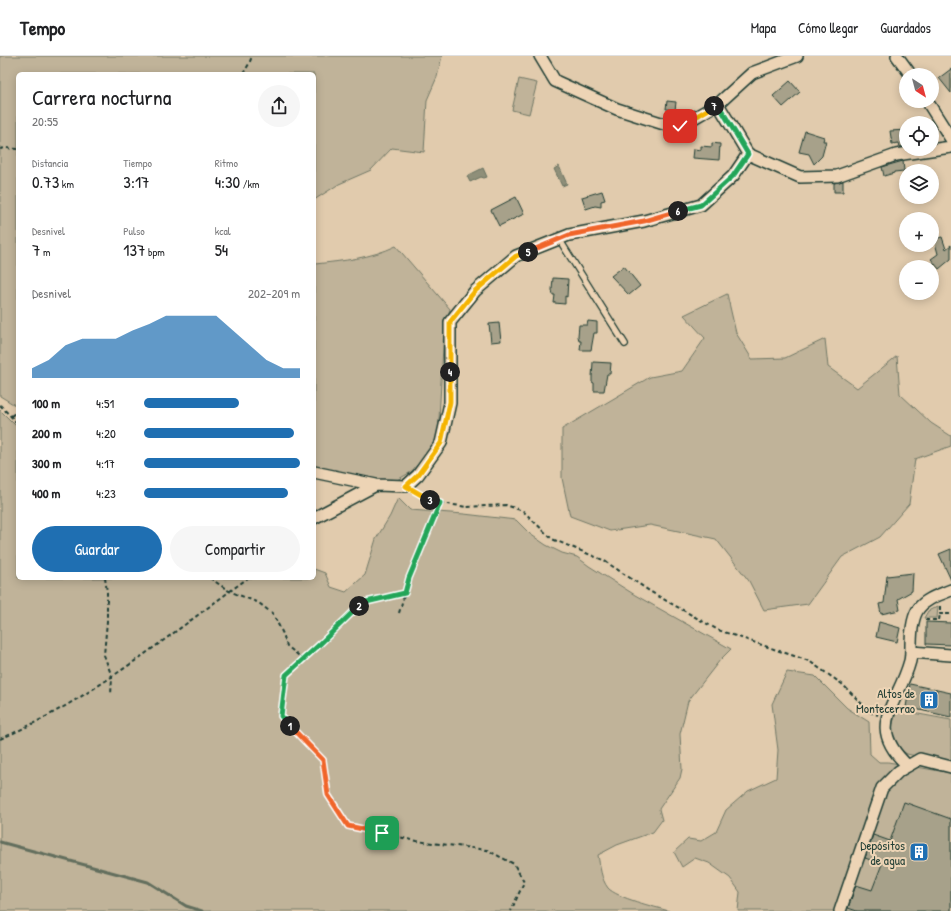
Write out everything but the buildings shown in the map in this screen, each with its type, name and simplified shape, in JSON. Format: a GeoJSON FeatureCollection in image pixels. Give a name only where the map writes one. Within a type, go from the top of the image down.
{"type":"FeatureCollection","features":[{"type":"Feature","properties":{"kind":"street"},"geometry":{"type":"LineString","coordinates":[[540,56],[555,81],[617,109],[664,124],[680,126],[718,104],[752,73],[797,56]]}},
{"type":"Feature","properties":{"kind":"street"},"geometry":{"type":"LineString","coordinates":[[897,56],[906,68]]}},
{"type":"Feature","properties":{"kind":"street"},"geometry":{"type":"LineString","coordinates":[[718,104],[748,154],[800,177],[836,176],[896,155],[951,147]]}},
{"type":"Feature","properties":{"kind":"street"},"geometry":{"type":"LineString","coordinates":[[931,108],[951,139]]}},
{"type":"Feature","properties":{"kind":"street"},"geometry":{"type":"LineString","coordinates":[[316,472],[376,485],[406,486],[418,475],[441,443],[450,402],[450,322],[475,291],[516,256],[569,235],[644,221],[701,205],[733,176],[748,154]]}},
{"type":"Feature","properties":{"kind":"street"},"geometry":{"type":"LineString","coordinates":[[316,517],[376,485]]}},
{"type":"Feature","properties":{"kind":"street"},"geometry":{"type":"LineString","coordinates":[[908,766],[899,758],[888,740],[885,729],[887,718],[910,660],[916,614],[920,607],[928,600],[951,590]]}},
{"type":"Feature","properties":{"kind":"street"},"geometry":{"type":"LineString","coordinates":[[911,652],[951,655]]}},
{"type":"Feature","properties":{"kind":"street"},"geometry":{"type":"LineString","coordinates":[[840,911],[882,788],[899,771],[920,759],[951,767]]}},
{"type":"Feature","properties":{"kind":"lane"},"geometry":{"type":"LineString","coordinates":[[559,239],[625,344]]}},
{"type":"Feature","properties":{"kind":"path"},"geometry":{"type":"LineString","coordinates":[[244,72],[252,56]]}},
{"type":"Feature","properties":{"kind":"path"},"geometry":{"type":"LineString","coordinates":[[0,149],[16,149]]}},
{"type":"Feature","properties":{"kind":"path"},"geometry":{"type":"LineString","coordinates":[[0,406],[16,422]]}},
{"type":"Feature","properties":{"kind":"path"},"geometry":{"type":"LineString","coordinates":[[11,416],[16,412]]}},
{"type":"Feature","properties":{"kind":"path"},"geometry":{"type":"LineString","coordinates":[[406,486],[431,501],[440,503],[466,507],[506,505],[523,511],[552,539],[603,560],[651,592],[718,630],[809,661],[842,684],[870,712],[887,718]]}},
{"type":"Feature","properties":{"kind":"path"},"geometry":{"type":"LineString","coordinates":[[399,613],[409,578],[440,503]]}},
{"type":"Feature","properties":{"kind":"path"},"geometry":{"type":"LineString","coordinates":[[105,580],[107,592],[107,621],[104,655],[112,677],[111,695]]}},
{"type":"Feature","properties":{"kind":"path"},"geometry":{"type":"LineString","coordinates":[[213,580],[230,591],[259,603],[273,614],[287,646],[303,659]]}},
{"type":"Feature","properties":{"kind":"path"},"geometry":{"type":"LineString","coordinates":[[0,738],[28,727],[96,688],[245,580]]}},
{"type":"Feature","properties":{"kind":"path"},"geometry":{"type":"LineString","coordinates":[[405,593],[362,603],[286,675],[281,716],[323,760],[328,795],[348,826],[417,840],[487,850],[514,864],[524,882],[510,911]]}},
{"type":"Feature","properties":{"kind":"path"},"geometry":{"type":"LineString","coordinates":[[915,620],[940,620],[940,595]]}},
{"type":"Feature","properties":{"kind":"path"},"geometry":{"type":"LineString","coordinates":[[940,614],[951,614]]}},
{"type":"Feature","properties":{"kind":"shaded area"},"geometry":{"type":"Polygon","coordinates":[[[0,56],[442,56],[437,77],[427,100],[424,152],[392,148],[371,170],[339,184],[316,199],[316,72],[16,72],[16,406],[0,396],[0,56]]]}},
{"type":"Feature","properties":{"kind":"shaded area"},"geometry":{"type":"Polygon","coordinates":[[[519,79],[537,83],[529,114],[512,110],[519,79]]]}},
{"type":"Feature","properties":{"kind":"shaded area"},"geometry":{"type":"Polygon","coordinates":[[[559,166],[567,184],[562,186],[554,169],[559,166]]]}},
{"type":"Feature","properties":{"kind":"shaded area"},"geometry":{"type":"Polygon","coordinates":[[[483,168],[487,177],[481,177],[470,182],[467,176],[483,168]]]}},
{"type":"Feature","properties":{"kind":"shaded area"},"geometry":{"type":"Polygon","coordinates":[[[396,246],[450,309],[444,328],[438,437],[426,455],[411,472],[397,480],[354,477],[316,469],[316,264],[357,258],[396,246]]]}},
{"type":"Feature","properties":{"kind":"shaded area"},"geometry":{"type":"Polygon","coordinates":[[[727,294],[736,333],[752,359],[785,358],[825,339],[828,367],[857,388],[897,356],[900,394],[931,423],[951,436],[951,446],[915,459],[909,504],[880,537],[842,557],[808,604],[764,610],[749,581],[716,539],[650,525],[610,531],[570,516],[562,478],[562,429],[650,377],[682,371],[705,338],[684,315],[727,294]]]}},
{"type":"Feature","properties":{"kind":"shaded area"},"geometry":{"type":"Polygon","coordinates":[[[0,410],[16,426],[16,580],[316,580],[316,570],[325,573],[331,587],[346,592],[365,575],[376,539],[390,516],[398,498],[410,510],[516,520],[530,534],[546,545],[562,553],[577,557],[635,595],[731,649],[720,660],[688,701],[680,734],[682,769],[680,778],[659,809],[662,820],[653,832],[617,845],[598,855],[604,881],[608,888],[613,892],[637,902],[669,911],[0,911],[0,410]]]}},
{"type":"Feature","properties":{"kind":"shaded area"},"geometry":{"type":"Polygon","coordinates":[[[938,606],[937,618],[924,618],[928,611],[938,606]]]}},
{"type":"Feature","properties":{"kind":"shaded area"},"geometry":{"type":"Polygon","coordinates":[[[787,672],[815,676],[847,708],[869,722],[870,754],[879,762],[888,762],[951,773],[951,911],[738,911],[740,892],[730,878],[709,863],[695,858],[682,867],[674,852],[688,839],[701,841],[716,832],[726,810],[748,791],[776,778],[778,750],[772,704],[787,672]]]}},
{"type":"Feature","properties":{"kind":"shaded area"},"geometry":{"type":"Polygon","coordinates":[[[897,710],[951,720],[951,764],[907,754],[898,748],[892,734],[892,726],[897,710]]]}},
{"type":"Feature","properties":{"kind":"waterway"},"geometry":{"type":"LineString","coordinates":[[0,842],[148,882],[186,906],[202,911]]}},
{"type":"Feature","properties":{"kind":"place","name":"Altos de Montecerrao"},"geometry":{"type":"Point","coordinates":[929,700]}},
{"type":"Feature","properties":{"kind":"place","name":"Depósitos de agua"},"geometry":{"type":"Point","coordinates":[919,852]}},
{"type":"Feature","properties":{"kind":"route"},"geometry":{"type":"LineString","coordinates":[[382,833],[348,826],[328,795],[323,760],[281,716],[286,675],[362,603],[405,593],[409,578],[440,503],[431,501],[406,486],[418,475],[441,443],[450,402],[450,322],[475,291],[516,256],[569,235],[644,221],[701,205],[733,176],[748,154],[718,104],[680,126]]}}]}
